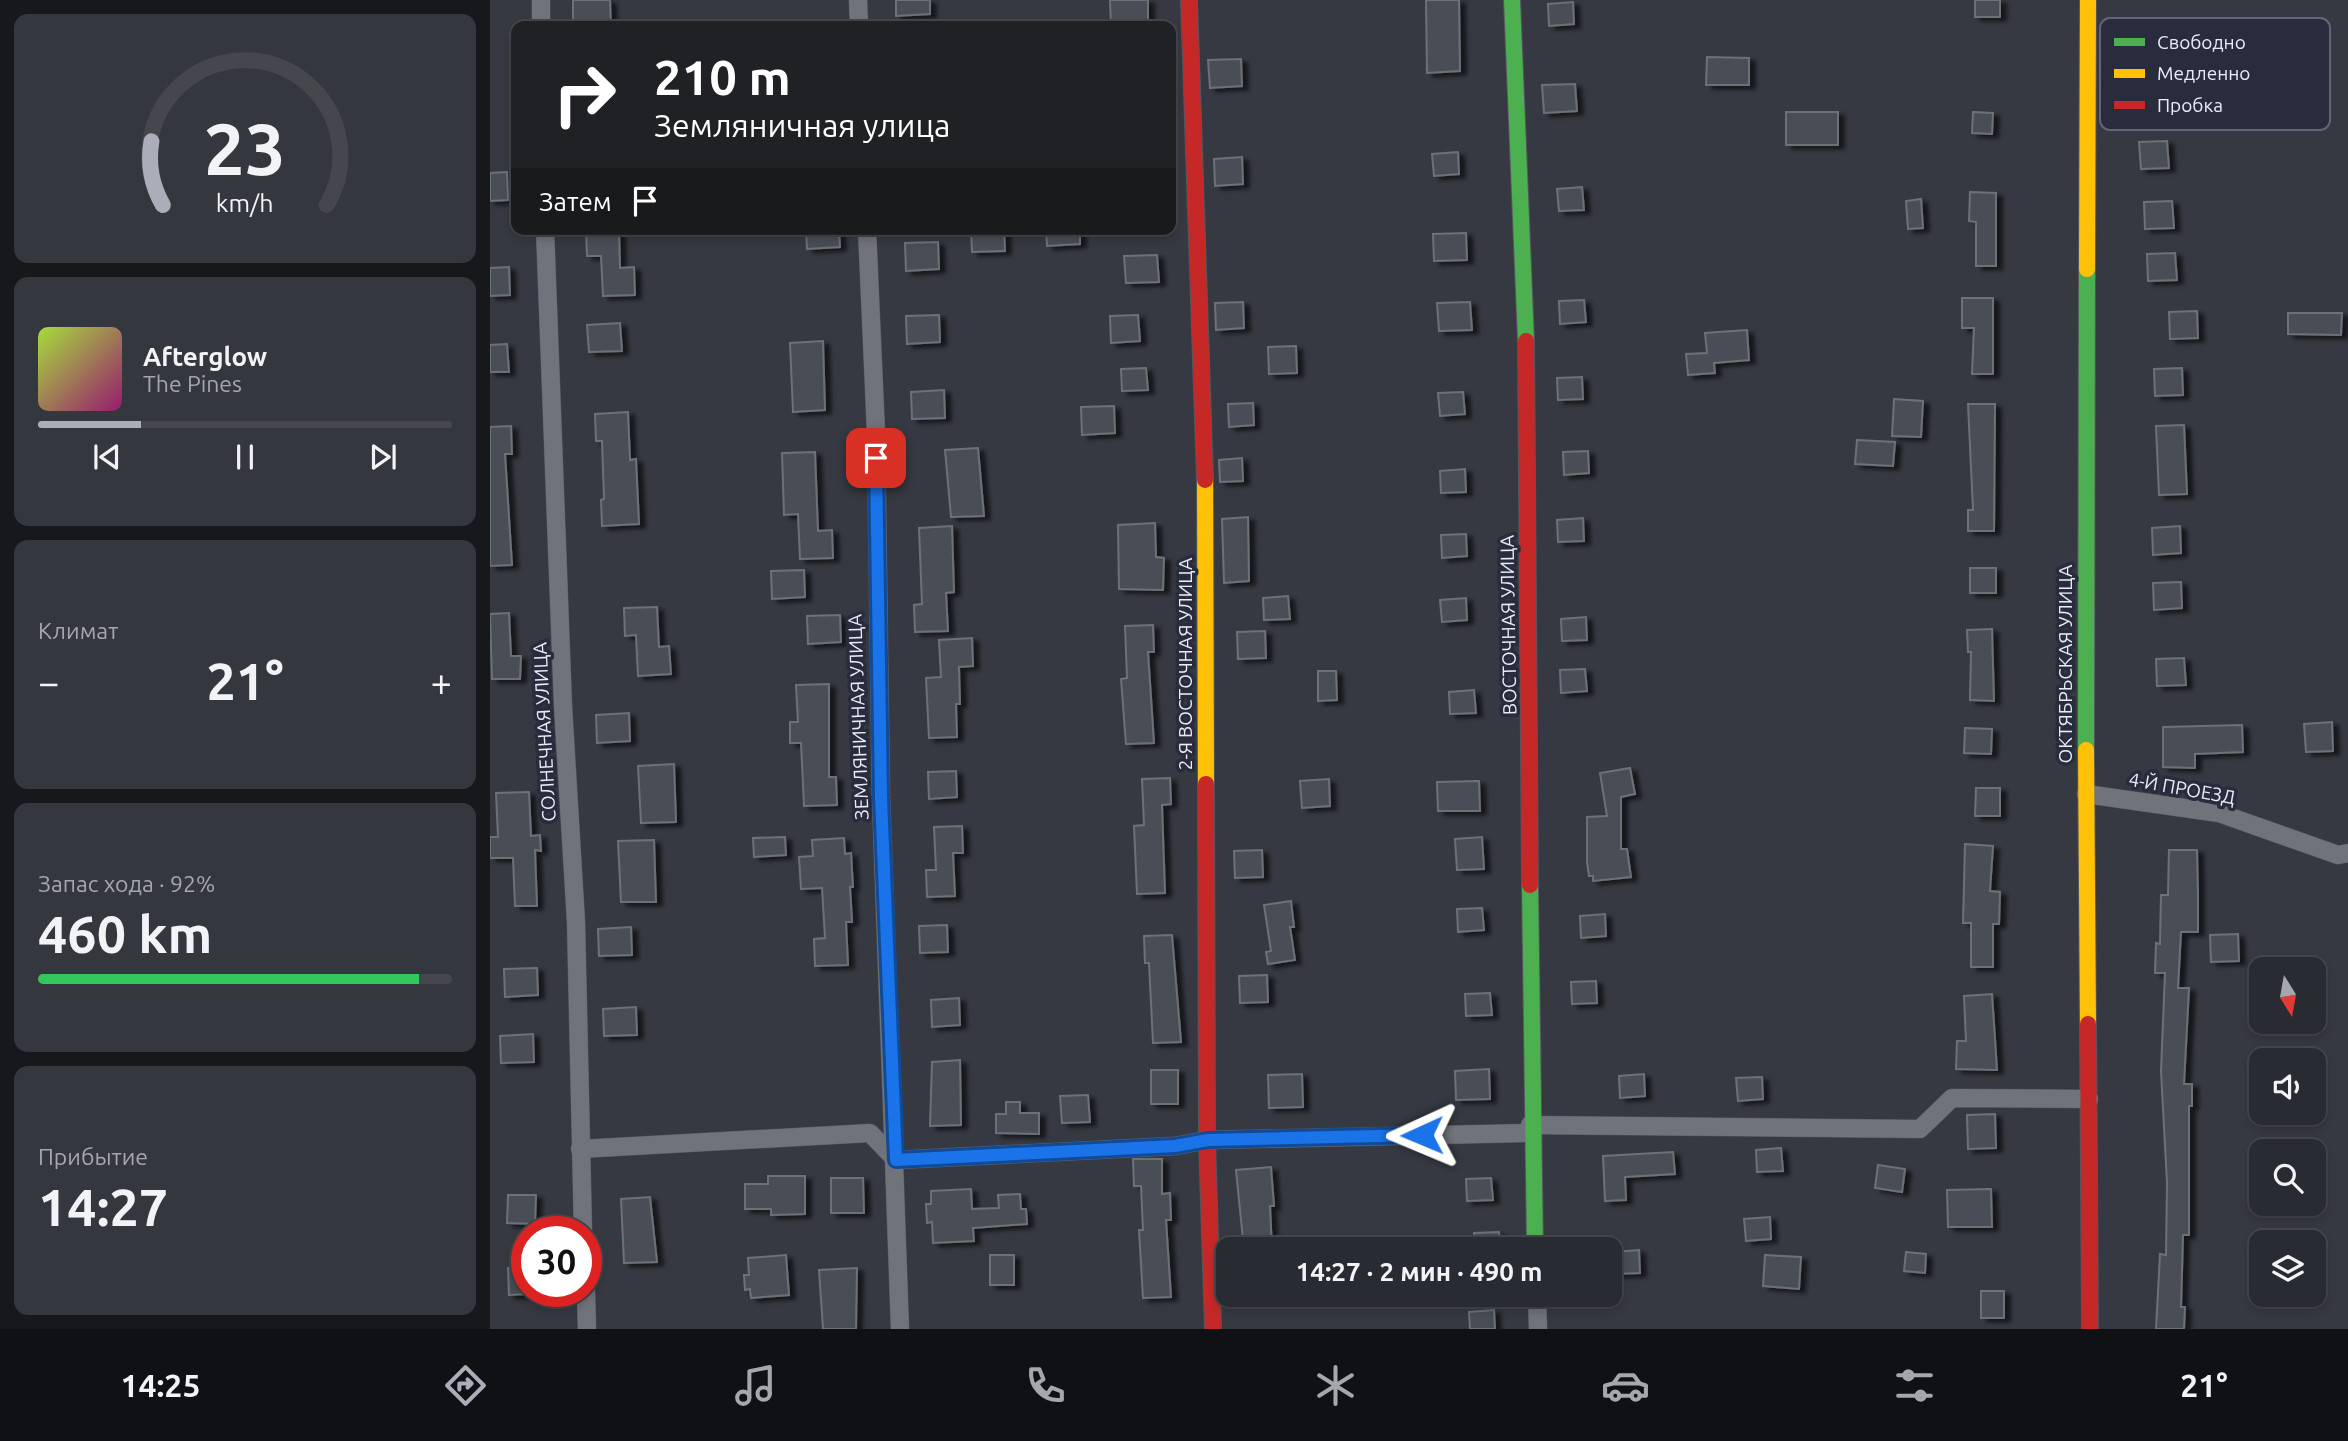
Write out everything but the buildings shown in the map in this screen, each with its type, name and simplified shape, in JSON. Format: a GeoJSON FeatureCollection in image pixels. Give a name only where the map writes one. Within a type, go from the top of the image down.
{"type":"FeatureCollection","features":[{"type":"Feature","properties":{"kind":"street"},"geometry":{"type":"LineString","coordinates":[[541,0],[541,21]]}},
{"type":"Feature","properties":{"kind":"street"},"geometry":{"type":"LineString","coordinates":[[858,0],[859,21]]}},
{"type":"Feature","properties":{"kind":"street","name":"2-Я ВОСТОЧНАЯ УЛИЦА"},"geometry":{"type":"LineString","coordinates":[[1189,0],[1205,492],[1208,1140],[1213,1329]]}},
{"type":"Feature","properties":{"kind":"street","name":"ВОСТОЧНАЯ УЛИЦА"},"geometry":{"type":"LineString","coordinates":[[1512,0],[1519,114],[1530,612],[1530,1129],[1534,1237]]}},
{"type":"Feature","properties":{"kind":"street","name":"ОКТЯБРЬСКАЯ УЛИЦА"},"geometry":{"type":"LineString","coordinates":[[2088,0],[2086,794],[2090,1329]]}},
{"type":"Feature","properties":{"kind":"street","name":"СОЛНЕЧНАЯ УЛИЦА"},"geometry":{"type":"LineString","coordinates":[[545,235],[559,638],[576,922],[582,1216]]}},
{"type":"Feature","properties":{"kind":"street","name":"ЗЕМЛЯНИЧНАЯ УЛИЦА"},"geometry":{"type":"LineString","coordinates":[[867,235],[876,433],[881,798],[896,1160],[894,1225],[900,1329]]}},
{"type":"Feature","properties":{"kind":"street","name":"4-Й ПРОЕЗД"},"geometry":{"type":"LineString","coordinates":[[2086,794],[2219,813],[2338,855],[2348,853]]}},
{"type":"Feature","properties":{"kind":"street"},"geometry":{"type":"LineString","coordinates":[[580,1149],[870,1133],[896,1160],[1175,1146],[1208,1140],[1530,1129],[1920,1129],[1952,1098],[2089,1099]]}},
{"type":"Feature","properties":{"kind":"street"},"geometry":{"type":"LineString","coordinates":[[586,1307],[587,1329]]}},
{"type":"Feature","properties":{"kind":"street"},"geometry":{"type":"LineString","coordinates":[[1537,1307],[1538,1329]]}},
{"type":"Feature","properties":{"kind":"traffic: fast"},"geometry":{"type":"LineString","coordinates":[[1512,0],[1526,341]]}},
{"type":"Feature","properties":{"kind":"traffic: fast"},"geometry":{"type":"LineString","coordinates":[[2086,750],[2087,269]]}},
{"type":"Feature","properties":{"kind":"traffic: fast"},"geometry":{"type":"LineString","coordinates":[[1530,885],[1535,1237]]}},
{"type":"Feature","properties":{"kind":"traffic: slow"},"geometry":{"type":"LineString","coordinates":[[2087,269],[2088,0]]}},
{"type":"Feature","properties":{"kind":"traffic: slow"},"geometry":{"type":"LineString","coordinates":[[1205,480],[1206,784]]}},
{"type":"Feature","properties":{"kind":"traffic: slow"},"geometry":{"type":"LineString","coordinates":[[2086,750],[2088,1024]]}},
{"type":"Feature","properties":{"kind":"traffic: jam"},"geometry":{"type":"LineString","coordinates":[[1189,0],[1205,480]]}},
{"type":"Feature","properties":{"kind":"traffic: jam"},"geometry":{"type":"LineString","coordinates":[[1526,341],[1530,885]]}},
{"type":"Feature","properties":{"kind":"traffic: jam"},"geometry":{"type":"LineString","coordinates":[[1206,784],[1207,1140],[1213,1329]]}},
{"type":"Feature","properties":{"kind":"traffic: jam"},"geometry":{"type":"LineString","coordinates":[[2088,1024],[2090,1329]]}},
{"type":"Feature","properties":{"kind":"route"},"geometry":{"type":"LineString","coordinates":[[876,458],[876,608],[881,798],[896,1160],[1175,1146],[1208,1140],[1422,1135]]}}]}
